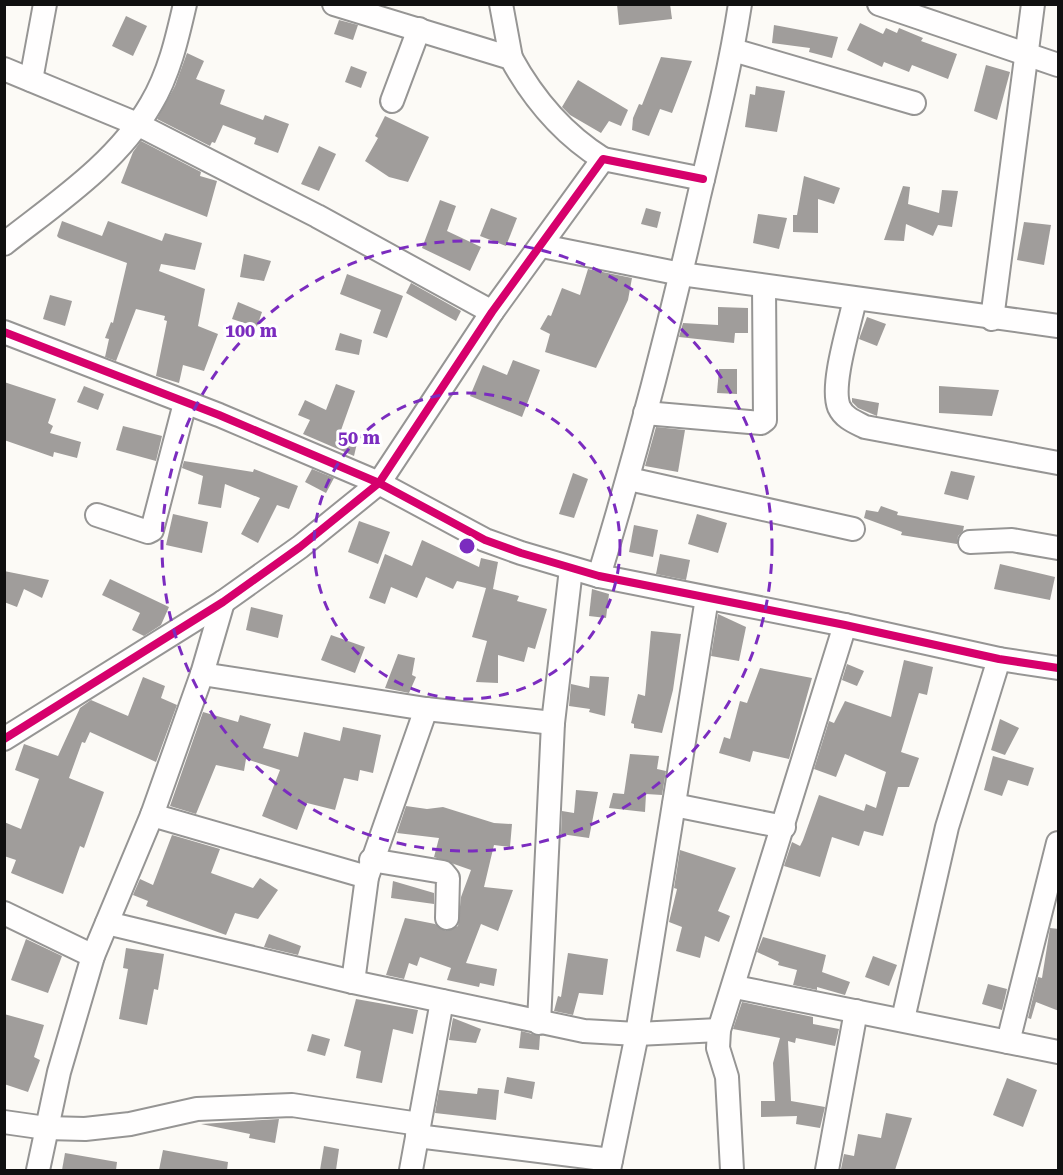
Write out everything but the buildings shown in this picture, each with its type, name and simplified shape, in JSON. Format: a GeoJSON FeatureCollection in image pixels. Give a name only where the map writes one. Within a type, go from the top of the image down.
{"type":"FeatureCollection","features":[{"type":"Feature","properties":{"kind":"street"},"geometry":{"type":"LineString","coordinates":[[32,80],[45,4]]}},
{"type":"Feature","properties":{"kind":"street"},"geometry":{"type":"LineString","coordinates":[[4,244],[81,183],[117,149],[137,124],[164,78],[185,4]]}},
{"type":"Feature","properties":{"kind":"street"},"geometry":{"type":"LineString","coordinates":[[334,4],[512,58]]}},
{"type":"Feature","properties":{"kind":"street"},"geometry":{"type":"LineString","coordinates":[[501,4],[512,58],[522,78],[553,120],[603,159],[703,179]]}},
{"type":"Feature","properties":{"kind":"street"},"geometry":{"type":"LineString","coordinates":[[600,576],[629,479],[681,274],[733,50],[740,4]]}},
{"type":"Feature","properties":{"kind":"street"},"geometry":{"type":"LineString","coordinates":[[879,4],[1059,65]]}},
{"type":"Feature","properties":{"kind":"street"},"geometry":{"type":"LineString","coordinates":[[992,319],[1033,4]]}},
{"type":"Feature","properties":{"kind":"street"},"geometry":{"type":"LineString","coordinates":[[392,101],[419,29]]}},
{"type":"Feature","properties":{"kind":"street"},"geometry":{"type":"LineString","coordinates":[[733,50],[914,103]]}},
{"type":"Feature","properties":{"kind":"street"},"geometry":{"type":"LineString","coordinates":[[4,69],[137,124],[317,216],[492,312]]}},
{"type":"Feature","properties":{"kind":"street"},"geometry":{"type":"LineString","coordinates":[[8,735],[223,602],[300,547],[379,483],[492,312],[603,159]]}},
{"type":"Feature","properties":{"kind":"street"},"geometry":{"type":"LineString","coordinates":[[542,246],[681,274],[992,319],[1059,326]]}},
{"type":"Feature","properties":{"kind":"street"},"geometry":{"type":"LineString","coordinates":[[645,413],[761,423],[765,420],[764,286]]}},
{"type":"Feature","properties":{"kind":"street"},"geometry":{"type":"LineString","coordinates":[[855,299],[837,386],[839,406],[845,415],[865,427],[1059,463]]}},
{"type":"Feature","properties":{"kind":"street"},"geometry":{"type":"LineString","coordinates":[[4,332],[379,483],[484,540],[571,569],[999,659],[1059,668]]}},
{"type":"Feature","properties":{"kind":"street"},"geometry":{"type":"LineString","coordinates":[[98,515],[148,532],[152,530],[185,403]]}},
{"type":"Feature","properties":{"kind":"street"},"geometry":{"type":"LineString","coordinates":[[629,479],[853,529]]}},
{"type":"Feature","properties":{"kind":"street"},"geometry":{"type":"LineString","coordinates":[[970,542],[1012,540],[1059,548]]}},
{"type":"Feature","properties":{"kind":"street"},"geometry":{"type":"LineString","coordinates":[[539,1023],[553,723],[571,569]]}},
{"type":"Feature","properties":{"kind":"street"},"geometry":{"type":"LineString","coordinates":[[4,1122],[46,1128],[85,1129],[130,1124],[197,1109],[292,1105],[610,1165],[638,1034],[707,598]]}},
{"type":"Feature","properties":{"kind":"street"},"geometry":{"type":"LineString","coordinates":[[38,1170],[74,1016],[93,956],[152,815],[202,674],[223,602]]}},
{"type":"Feature","properties":{"kind":"street"},"geometry":{"type":"LineString","coordinates":[[732,1170],[727,1077],[718,1048],[719,1030],[735,987],[845,625]]}},
{"type":"Feature","properties":{"kind":"street"},"geometry":{"type":"LineString","coordinates":[[903,1019],[947,827],[999,659]]}},
{"type":"Feature","properties":{"kind":"street"},"geometry":{"type":"LineString","coordinates":[[202,674],[426,709],[553,723]]}},
{"type":"Feature","properties":{"kind":"street"},"geometry":{"type":"LineString","coordinates":[[353,982],[369,869],[426,709]]}},
{"type":"Feature","properties":{"kind":"street"},"geometry":{"type":"LineString","coordinates":[[674,805],[783,827]]}},
{"type":"Feature","properties":{"kind":"street"},"geometry":{"type":"LineString","coordinates":[[152,815],[369,869],[443,872],[448,878],[447,918]]}},
{"type":"Feature","properties":{"kind":"street"},"geometry":{"type":"LineString","coordinates":[[1008,1042],[1059,843]]}},
{"type":"Feature","properties":{"kind":"street"},"geometry":{"type":"LineString","coordinates":[[4,913],[93,956]]}},
{"type":"Feature","properties":{"kind":"street"},"geometry":{"type":"LineString","coordinates":[[107,923],[353,982],[584,1031],[638,1034],[719,1030]]}},
{"type":"Feature","properties":{"kind":"street"},"geometry":{"type":"LineString","coordinates":[[735,987],[1059,1052]]}},
{"type":"Feature","properties":{"kind":"street"},"geometry":{"type":"LineString","coordinates":[[411,1170],[442,1001]]}},
{"type":"Feature","properties":{"kind":"street"},"geometry":{"type":"LineString","coordinates":[[827,1170],[856,1011]]}},
{"type":"Feature","properties":{"kind":"cycle path"},"geometry":{"type":"LineString","coordinates":[[4,739],[223,602],[300,547],[379,483],[492,312],[603,159],[703,179]]}},
{"type":"Feature","properties":{"kind":"cycle path"},"geometry":{"type":"LineString","coordinates":[[4,332],[219,415],[379,483],[485,540],[521,553],[599,576],[845,625],[999,659],[1058,668]]}}]}
